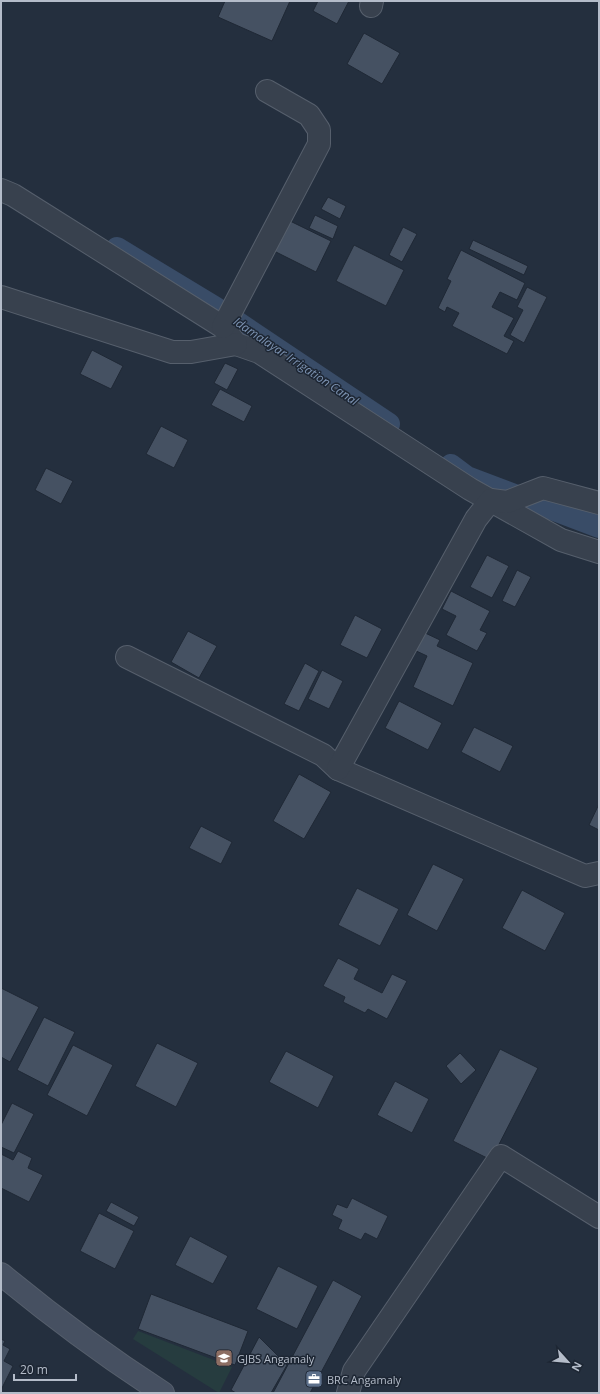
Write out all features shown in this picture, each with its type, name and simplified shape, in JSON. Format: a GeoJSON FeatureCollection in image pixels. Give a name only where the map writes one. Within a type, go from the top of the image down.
{"type":"FeatureCollection","features":[{"type":"Feature","properties":{"kind":"main road"},"geometry":{"type":"LineString","coordinates":[[1,1274],[38,1304],[163,1393]]}},
{"type":"Feature","properties":{"kind":"street"},"geometry":{"type":"LineString","coordinates":[[223,327],[319,144],[319,130],[309,115],[267,91]]}},
{"type":"Feature","properties":{"kind":"street"},"geometry":{"type":"LineString","coordinates":[[1,190],[13,195],[223,327],[236,344]]}},
{"type":"Feature","properties":{"kind":"street"},"geometry":{"type":"LineString","coordinates":[[1,297],[172,352],[191,352],[236,344],[259,352],[560,540],[599,552]]}},
{"type":"Feature","properties":{"kind":"street"},"geometry":{"type":"LineString","coordinates":[[338,769],[476,519],[499,501],[542,488],[599,503]]}},
{"type":"Feature","properties":{"kind":"street"},"geometry":{"type":"LineString","coordinates":[[127,657],[323,755],[338,769],[585,876],[599,873]]}},
{"type":"Feature","properties":{"kind":"street"},"geometry":{"type":"LineString","coordinates":[[348,1393],[354,1371],[501,1156],[599,1217]]}},
{"type":"Feature","properties":{"kind":"green space"},"geometry":{"type":"Polygon","coordinates":[[[138,1331],[232,1367],[219,1393],[133,1339],[138,1331]]]}},
{"type":"Feature","properties":{"kind":"building"},"geometry":{"type":"Polygon","coordinates":[[[225,1],[290,1],[272,41],[218,17],[225,1]]]}},
{"type":"Feature","properties":{"kind":"building"},"geometry":{"type":"Polygon","coordinates":[[[318,1],[349,1],[337,24],[313,11],[318,1]]]}},
{"type":"Feature","properties":{"kind":"building"},"geometry":{"type":"Polygon","coordinates":[[[364,33],[400,53],[382,84],[347,64],[364,33]]]}},
{"type":"Feature","properties":{"kind":"building"},"geometry":{"type":"Polygon","coordinates":[[[328,197],[346,206],[340,219],[321,209],[328,197]]]}},
{"type":"Feature","properties":{"kind":"building"},"geometry":{"type":"Polygon","coordinates":[[[315,215],[338,226],[333,239],[309,228],[315,215]]]}},
{"type":"Feature","properties":{"kind":"building"},"geometry":{"type":"Polygon","coordinates":[[[290,221],[331,241],[316,272],[274,251],[290,221]]]}},
{"type":"Feature","properties":{"kind":"building"},"geometry":{"type":"Polygon","coordinates":[[[403,227],[417,234],[402,262],[389,255],[403,227]]]}},
{"type":"Feature","properties":{"kind":"building"},"geometry":{"type":"Polygon","coordinates":[[[473,240],[528,266],[524,275],[469,249],[473,240]]]}},
{"type":"Feature","properties":{"kind":"building"},"geometry":{"type":"Polygon","coordinates":[[[354,245],[404,270],[386,306],[336,281],[354,245]]]}},
{"type":"Feature","properties":{"kind":"building"},"geometry":{"type":"Polygon","coordinates":[[[461,250],[525,283],[517,300],[500,292],[492,307],[514,318],[504,336],[514,341],[507,354],[452,326],[459,313],[447,307],[445,312],[438,308],[451,281],[447,279],[461,250]]]}},
{"type":"Feature","properties":{"kind":"building"},"geometry":{"type":"Polygon","coordinates":[[[527,287],[547,297],[524,343],[510,335],[523,310],[517,307],[527,287]]]}},
{"type":"Feature","properties":{"kind":"building"},"geometry":{"type":"Polygon","coordinates":[[[92,350],[123,366],[111,389],[80,374],[92,350]]]}},
{"type":"Feature","properties":{"kind":"building"},"geometry":{"type":"Polygon","coordinates":[[[225,363],[238,369],[227,390],[214,383],[225,363]]]}},
{"type":"Feature","properties":{"kind":"building"},"geometry":{"type":"Polygon","coordinates":[[[220,389],[252,406],[244,422],[211,405],[220,389]]]}},
{"type":"Feature","properties":{"kind":"building"},"geometry":{"type":"Polygon","coordinates":[[[161,426],[188,440],[174,468],[146,454],[161,426]]]}},
{"type":"Feature","properties":{"kind":"building"},"geometry":{"type":"Polygon","coordinates":[[[46,468],[73,481],[61,504],[35,490],[46,468]]]}},
{"type":"Feature","properties":{"kind":"building"},"geometry":{"type":"Polygon","coordinates":[[[487,555],[509,566],[492,598],[470,587],[487,555]]]}},
{"type":"Feature","properties":{"kind":"building"},"geometry":{"type":"Polygon","coordinates":[[[517,570],[531,577],[515,607],[502,601],[517,570]]]}},
{"type":"Feature","properties":{"kind":"building"},"geometry":{"type":"Polygon","coordinates":[[[451,591],[490,611],[480,630],[487,633],[477,651],[446,635],[456,616],[442,609],[451,591]]]}},
{"type":"Feature","properties":{"kind":"building"},"geometry":{"type":"Polygon","coordinates":[[[355,615],[382,629],[367,658],[340,645],[355,615]]]}},
{"type":"Feature","properties":{"kind":"building"},"geometry":{"type":"Polygon","coordinates":[[[188,631],[217,646],[199,678],[171,662],[188,631]]]}},
{"type":"Feature","properties":{"kind":"building"},"geometry":{"type":"Polygon","coordinates":[[[421,631],[440,640],[437,646],[473,663],[453,706],[413,687],[427,656],[412,649],[421,631]]]}},
{"type":"Feature","properties":{"kind":"building"},"geometry":{"type":"Polygon","coordinates":[[[305,663],[319,671],[299,711],[284,704],[305,663]]]}},
{"type":"Feature","properties":{"kind":"building"},"geometry":{"type":"Polygon","coordinates":[[[322,670],[343,681],[329,709],[308,699],[322,670]]]}},
{"type":"Feature","properties":{"kind":"building"},"geometry":{"type":"Polygon","coordinates":[[[399,701],[442,723],[428,750],[385,728],[399,701]]]}},
{"type":"Feature","properties":{"kind":"building"},"geometry":{"type":"Polygon","coordinates":[[[474,727],[513,746],[500,772],[461,752],[474,727]]]}},
{"type":"Feature","properties":{"kind":"building"},"geometry":{"type":"Polygon","coordinates":[[[299,774],[331,792],[304,839],[273,821],[299,774]]]}},
{"type":"Feature","properties":{"kind":"building"},"geometry":{"type":"Polygon","coordinates":[[[599,804],[599,830],[589,825],[599,804]]]}},
{"type":"Feature","properties":{"kind":"building"},"geometry":{"type":"Polygon","coordinates":[[[201,826],[232,842],[221,864],[189,848],[201,826]]]}},
{"type":"Feature","properties":{"kind":"building"},"geometry":{"type":"Polygon","coordinates":[[[433,864],[464,879],[437,931],[407,915],[433,864]]]}},
{"type":"Feature","properties":{"kind":"building"},"geometry":{"type":"Polygon","coordinates":[[[357,888],[399,909],[380,946],[338,925],[357,888]]]}},
{"type":"Feature","properties":{"kind":"building"},"geometry":{"type":"Polygon","coordinates":[[[522,890],[565,913],[545,951],[502,928],[522,890]]]}},
{"type":"Feature","properties":{"kind":"building"},"geometry":{"type":"Polygon","coordinates":[[[338,958],[359,969],[354,979],[382,993],[392,974],[407,981],[387,1019],[368,1009],[365,1013],[343,1002],[345,997],[323,986],[338,958]]]}},
{"type":"Feature","properties":{"kind":"building"},"geometry":{"type":"Polygon","coordinates":[[[1,988],[39,1007],[10,1062],[1,1057],[1,988]]]}},
{"type":"Feature","properties":{"kind":"building"},"geometry":{"type":"Polygon","coordinates":[[[44,1017],[75,1032],[48,1086],[17,1070],[44,1017]]]}},
{"type":"Feature","properties":{"kind":"building"},"geometry":{"type":"Polygon","coordinates":[[[157,1043],[198,1063],[176,1107],[135,1086],[157,1043]]]}},
{"type":"Feature","properties":{"kind":"building"},"geometry":{"type":"Polygon","coordinates":[[[73,1045],[113,1065],[87,1116],[47,1095],[73,1045]]]}},
{"type":"Feature","properties":{"kind":"building"},"geometry":{"type":"Polygon","coordinates":[[[500,1049],[538,1068],[491,1160],[453,1141],[500,1049]]]}},
{"type":"Feature","properties":{"kind":"building"},"geometry":{"type":"Polygon","coordinates":[[[286,1051],[334,1076],[318,1108],[269,1082],[286,1051]]]}},
{"type":"Feature","properties":{"kind":"building"},"geometry":{"type":"Polygon","coordinates":[[[460,1053],[476,1070],[461,1084],[446,1066],[460,1053]]]}},
{"type":"Feature","properties":{"kind":"building"},"geometry":{"type":"Polygon","coordinates":[[[395,1081],[429,1099],[412,1133],[377,1115],[395,1081]]]}},
{"type":"Feature","properties":{"kind":"building"},"geometry":{"type":"Polygon","coordinates":[[[12,1103],[34,1114],[14,1153],[1,1147],[1,1125],[12,1103]]]}},
{"type":"Feature","properties":{"kind":"building"},"geometry":{"type":"Polygon","coordinates":[[[18,1151],[32,1158],[28,1168],[43,1175],[29,1202],[1,1188],[1,1154],[13,1160],[18,1151]]]}},
{"type":"Feature","properties":{"kind":"building"},"geometry":{"type":"Polygon","coordinates":[[[352,1198],[388,1216],[377,1239],[365,1233],[361,1240],[338,1229],[342,1220],[332,1215],[337,1204],[347,1208],[352,1198]]]}},
{"type":"Feature","properties":{"kind":"building"},"geometry":{"type":"Polygon","coordinates":[[[111,1202],[139,1217],[134,1226],[106,1211],[111,1202]]]}},
{"type":"Feature","properties":{"kind":"building"},"geometry":{"type":"Polygon","coordinates":[[[99,1213],[134,1231],[115,1269],[80,1251],[99,1213]]]}},
{"type":"Feature","properties":{"kind":"building"},"geometry":{"type":"Polygon","coordinates":[[[190,1236],[228,1256],[213,1284],[175,1265],[190,1236]]]}},
{"type":"Feature","properties":{"kind":"building"},"geometry":{"type":"Polygon","coordinates":[[[278,1266],[318,1286],[297,1329],[256,1309],[278,1266]]]}},
{"type":"Feature","properties":{"kind":"building"},"geometry":{"type":"Polygon","coordinates":[[[333,1280],[362,1296],[310,1393],[273,1393],[333,1280]]]}},
{"type":"Feature","properties":{"kind":"building"},"geometry":{"type":"Polygon","coordinates":[[[151,1294],[248,1331],[235,1365],[138,1329],[151,1294]]]}},
{"type":"Feature","properties":{"kind":"building"},"geometry":{"type":"Polygon","coordinates":[[[259,1337],[287,1365],[271,1393],[236,1393],[231,1390],[259,1337]]]}},
{"type":"Feature","properties":{"kind":"building"},"geometry":{"type":"Polygon","coordinates":[[[1,1339],[5,1341],[3,1345],[10,1349],[4,1361],[13,1366],[1,1390],[1,1339]]]}},
{"type":"Feature","properties":{"kind":"waterway","name":"Idamalayar Irrigation Canal"},"geometry":{"type":"LineString","coordinates":[[117,248],[216,308],[389,424]]}},
{"type":"Feature","properties":{"kind":"waterway","name":"Idamalayar Irrigation Canal"},"geometry":{"type":"LineString","coordinates":[[451,465],[467,477],[599,527]]}},
{"type":"Feature","properties":{"kind":"place","name":"GJBS Angamaly"},"geometry":{"type":"Point","coordinates":[224,1358]}},
{"type":"Feature","properties":{"kind":"place","name":"BRC Angamaly"},"geometry":{"type":"Point","coordinates":[314,1379]}}]}
